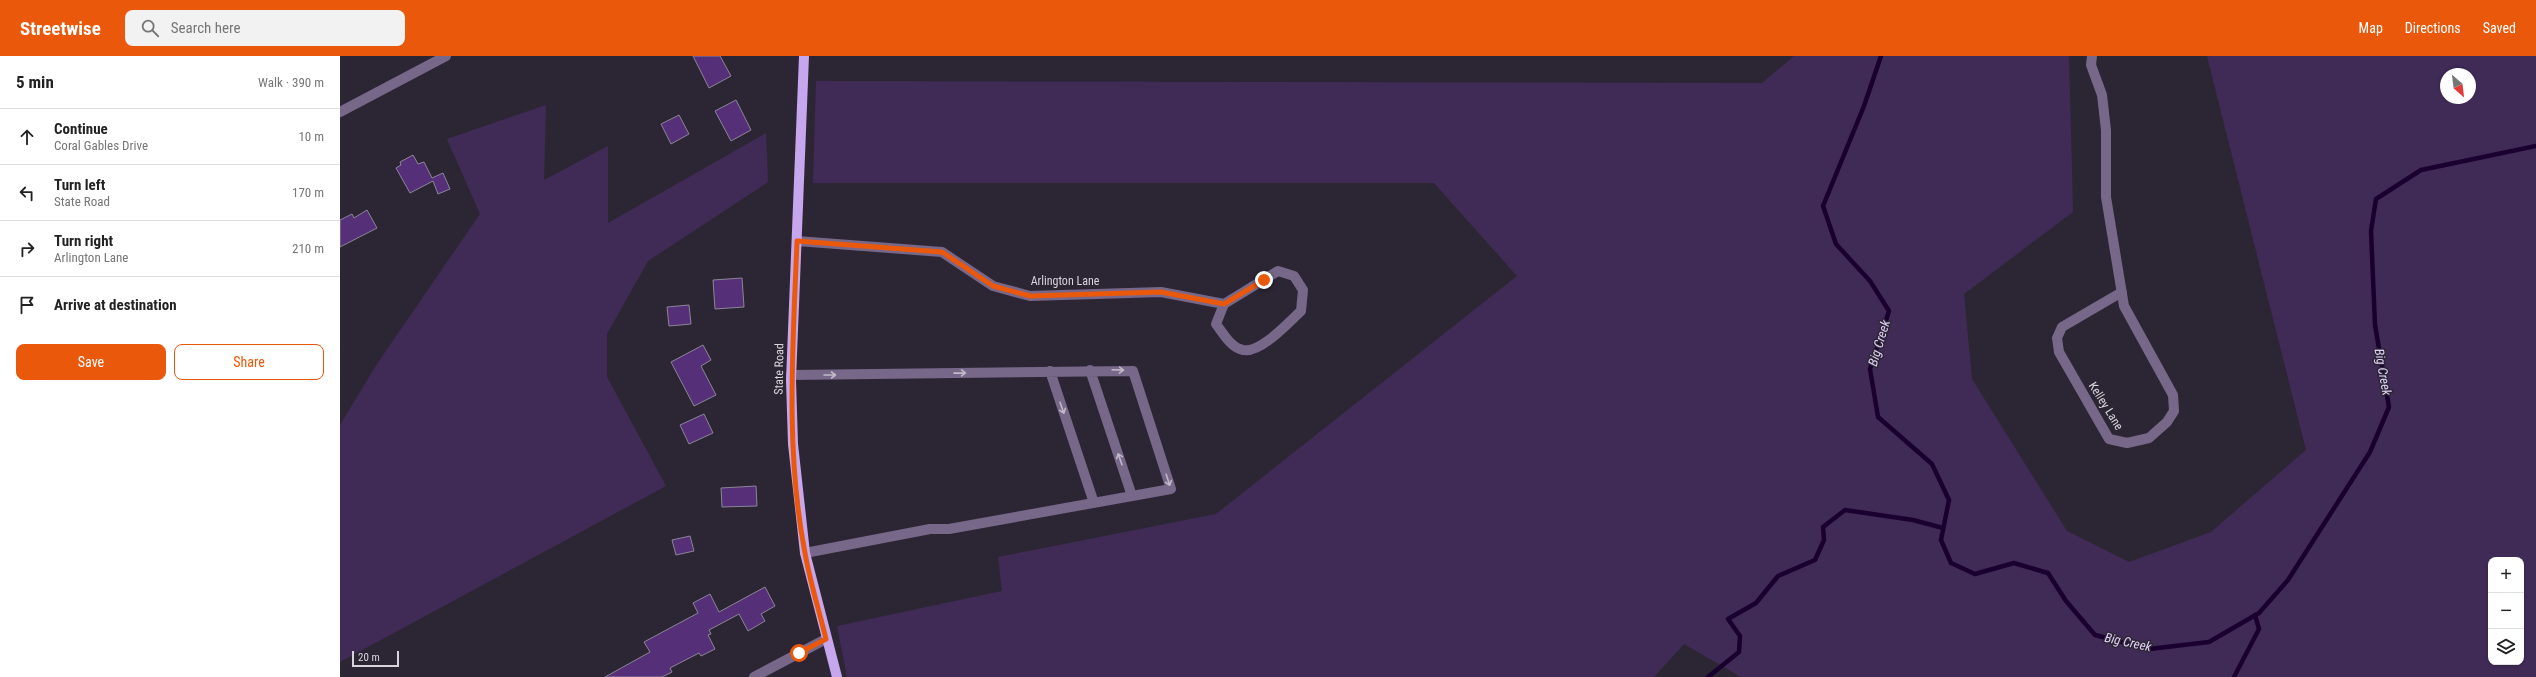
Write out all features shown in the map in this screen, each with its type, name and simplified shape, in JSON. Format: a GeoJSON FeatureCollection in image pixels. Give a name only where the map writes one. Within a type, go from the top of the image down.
{"type":"FeatureCollection","features":[{"type":"Feature","properties":{"kind":"main road","name":"State Road"},"geometry":{"type":"LineString","coordinates":[[804,56],[791,375],[793,444],[804,553],[837,677]]}},
{"type":"Feature","properties":{"kind":"street"},"geometry":{"type":"LineString","coordinates":[[340,112],[446,56]]}},
{"type":"Feature","properties":{"kind":"street","name":"Kelley Lane"},"geometry":{"type":"LineString","coordinates":[[2092,56],[2092,65],[2102,95],[2106,123],[2106,197],[2122,292],[2124,306],[2173,395],[2174,411],[2167,422],[2149,438],[2127,443],[2110,440],[2059,352],[2057,338],[2062,327],[2122,292]]}},
{"type":"Feature","properties":{"kind":"street","name":"Arlington Lane"},"geometry":{"type":"LineString","coordinates":[[797,241],[942,252],[993,286],[1030,296],[1161,292],[1224,304]]}},
{"type":"Feature","properties":{"kind":"street"},"geometry":{"type":"LineString","coordinates":[[1278,271],[1294,276],[1302,290],[1301,312],[1258,349],[1242,350],[1230,342],[1216,324],[1224,304],[1278,271]]}},
{"type":"Feature","properties":{"kind":"street"},"geometry":{"type":"LineString","coordinates":[[791,375],[1090,370],[1134,371],[1171,488],[949,529],[930,529],[804,553]]}},
{"type":"Feature","properties":{"kind":"street"},"geometry":{"type":"LineString","coordinates":[[1090,370],[1132,496]]}},
{"type":"Feature","properties":{"kind":"street"},"geometry":{"type":"LineString","coordinates":[[1050,371],[1094,503]]}},
{"type":"Feature","properties":{"kind":"street"},"geometry":{"type":"LineString","coordinates":[[754,677],[826,639]]}},
{"type":"Feature","properties":{"kind":"shaded area"},"geometry":{"type":"Polygon","coordinates":[[[1794,56],[2069,56],[2073,212],[1964,294],[1972,379],[2067,531],[2129,562],[2211,532],[2306,450],[2207,56],[2536,56],[2536,677],[1741,677],[1684,644],[1654,677],[847,677],[837,626],[1002,591],[998,557],[1216,514],[1517,276],[1434,183],[813,183],[816,81],[1762,83],[1794,56]]]}},
{"type":"Feature","properties":{"kind":"shaded area"},"geometry":{"type":"Polygon","coordinates":[[[546,105],[544,180],[608,146],[608,223],[766,133],[768,182],[648,261],[607,334],[607,377],[666,486],[340,662],[340,425],[377,364],[480,214],[447,139],[546,105]]]}},
{"type":"Feature","properties":{"kind":"building"},"geometry":{"type":"Polygon","coordinates":[[[693,56],[720,56],[731,76],[709,88],[693,56]]]}},
{"type":"Feature","properties":{"kind":"building"},"geometry":{"type":"Polygon","coordinates":[[[736,100],[751,130],[731,141],[715,111],[736,100]]]}},
{"type":"Feature","properties":{"kind":"building"},"geometry":{"type":"Polygon","coordinates":[[[679,115],[689,134],[671,144],[661,124],[679,115]]]}},
{"type":"Feature","properties":{"kind":"building"},"geometry":{"type":"Polygon","coordinates":[[[413,155],[418,164],[424,162],[432,178],[443,173],[450,189],[438,194],[433,181],[410,193],[396,168],[401,165],[400,162],[413,155]]]}},
{"type":"Feature","properties":{"kind":"building"},"geometry":{"type":"Polygon","coordinates":[[[367,210],[377,228],[340,247],[340,220],[352,214],[354,218],[367,210]]]}},
{"type":"Feature","properties":{"kind":"building"},"geometry":{"type":"Polygon","coordinates":[[[742,278],[744,307],[715,309],[713,280],[742,278]]]}},
{"type":"Feature","properties":{"kind":"building"},"geometry":{"type":"Polygon","coordinates":[[[689,305],[691,324],[669,326],[667,307],[689,305]]]}},
{"type":"Feature","properties":{"kind":"building"},"geometry":{"type":"Polygon","coordinates":[[[703,345],[711,360],[701,366],[716,395],[694,406],[671,362],[703,345]]]}},
{"type":"Feature","properties":{"kind":"building"},"geometry":{"type":"Polygon","coordinates":[[[704,414],[713,433],[689,444],[680,425],[704,414]]]}},
{"type":"Feature","properties":{"kind":"building"},"geometry":{"type":"Polygon","coordinates":[[[756,486],[757,506],[722,507],[721,488],[756,486]]]}},
{"type":"Feature","properties":{"kind":"building"},"geometry":{"type":"Polygon","coordinates":[[[690,536],[694,551],[676,555],[672,540],[690,536]]]}},
{"type":"Feature","properties":{"kind":"building"},"geometry":{"type":"Polygon","coordinates":[[[765,587],[775,606],[761,614],[765,621],[748,631],[739,614],[709,630],[711,634],[708,635],[715,649],[701,656],[699,653],[670,668],[672,672],[662,677],[605,677],[650,652],[644,642],[698,613],[693,603],[710,594],[719,612],[765,587]]]}},
{"type":"Feature","properties":{"kind":"waterway","name":"Big Creek"},"geometry":{"type":"LineString","coordinates":[[1881,56],[1864,106],[1823,206],[1836,244],[1870,281],[1889,311],[1870,369],[1878,417],[1932,464],[1949,500],[1941,540],[1951,563],[1975,574],[2014,563],[2048,573],[2066,601],[2095,635],[2149,649],[2209,642],[2259,613],[2288,580],[2370,452],[2389,407],[2375,325],[2371,231],[2376,199],[2421,170],[2536,146]]}},
{"type":"Feature","properties":{"kind":"waterway"},"geometry":{"type":"LineString","coordinates":[[1708,677],[1739,652],[1740,636],[1728,619],[1756,603],[1778,576],[1815,560],[1824,540],[1823,527],[1845,510],[1913,520],[1943,528]]}},
{"type":"Feature","properties":{"kind":"waterway"},"geometry":{"type":"LineString","coordinates":[[2234,677],[2259,629],[2255,615]]}},
{"type":"Feature","properties":{"kind":"route"},"geometry":{"type":"LineString","coordinates":[[799,653],[826,639],[804,553],[793,444],[791,380],[797,241],[942,252],[993,286],[1030,296],[1161,292],[1224,304],[1264,280]]}}]}
